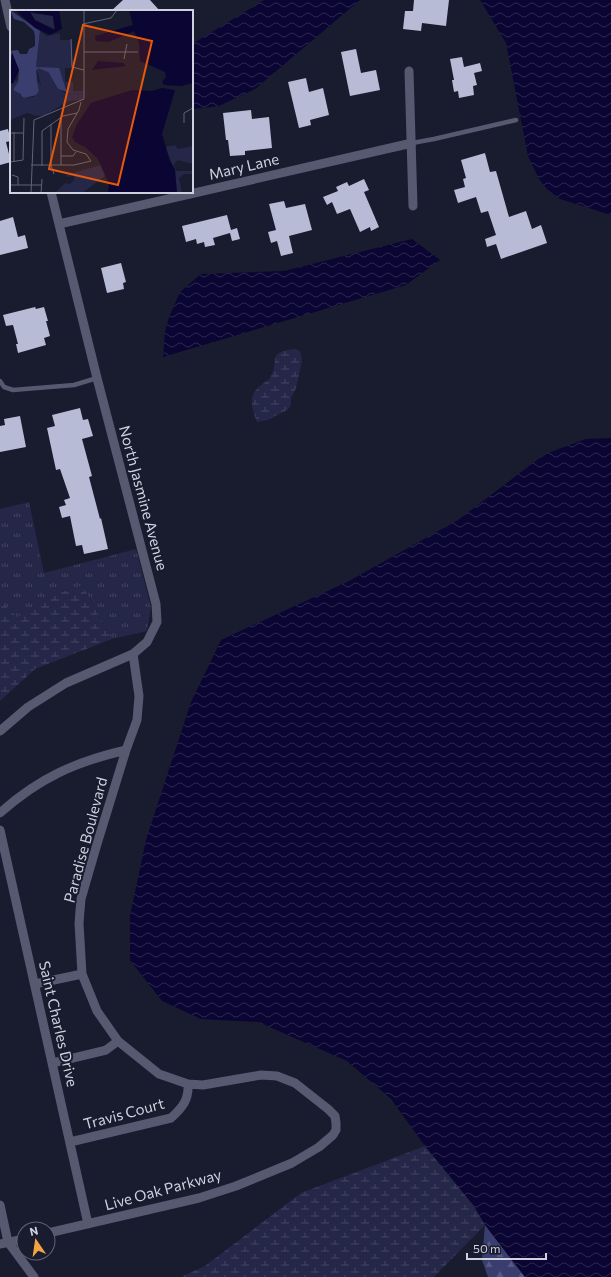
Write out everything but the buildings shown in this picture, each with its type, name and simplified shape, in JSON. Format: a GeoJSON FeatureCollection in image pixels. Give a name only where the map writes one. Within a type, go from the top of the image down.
{"type":"FeatureCollection","features":[{"type":"Feature","properties":{"kind":"street"},"geometry":{"type":"LineString","coordinates":[[5,0],[10,22]]}},
{"type":"Feature","properties":{"kind":"street"},"geometry":{"type":"LineString","coordinates":[[409,70],[413,206]]}},
{"type":"Feature","properties":{"kind":"street","name":"Mary Lane"},"geometry":{"type":"LineString","coordinates":[[193,193],[412,142]]}},
{"type":"Feature","properties":{"kind":"street","name":"North Jasmine Avenue"},"geometry":{"type":"LineString","coordinates":[[0,731],[28,707],[66,683],[133,654],[147,642],[157,622],[156,604],[97,378],[51,193]]}},
{"type":"Feature","properties":{"kind":"street","name":"Mary Lane"},"geometry":{"type":"LineString","coordinates":[[59,224],[192,193]]}},
{"type":"Feature","properties":{"kind":"street","name":"Paradise Boulevard"},"geometry":{"type":"LineString","coordinates":[[133,654],[138,686],[139,705],[132,735],[126,750],[81,899],[79,923],[82,974],[97,1011],[118,1041],[159,1074],[188,1084],[203,1085],[261,1075],[277,1076],[295,1083],[328,1109],[334,1116],[336,1123]]}},
{"type":"Feature","properties":{"kind":"street"},"geometry":{"type":"LineString","coordinates":[[0,813],[26,791],[45,780],[94,758],[126,750]]}},
{"type":"Feature","properties":{"kind":"street","name":"Saint Charles Drive"},"geometry":{"type":"LineString","coordinates":[[0,830],[88,1224]]}},
{"type":"Feature","properties":{"kind":"street"},"geometry":{"type":"LineString","coordinates":[[35,984],[82,974]]}},
{"type":"Feature","properties":{"kind":"street"},"geometry":{"type":"LineString","coordinates":[[52,1063],[106,1050],[118,1041]]}},
{"type":"Feature","properties":{"kind":"street","name":"Travis Court"},"geometry":{"type":"LineString","coordinates":[[70,1142],[171,1118],[180,1110],[186,1100],[189,1093],[188,1084]]}},
{"type":"Feature","properties":{"kind":"street","name":"Live Oak Parkway"},"geometry":{"type":"LineString","coordinates":[[56,1231],[199,1198],[243,1183],[292,1162],[319,1147],[333,1135],[336,1130],[336,1123]]}},
{"type":"Feature","properties":{"kind":"street"},"geometry":{"type":"LineString","coordinates":[[0,1205],[4,1243],[34,1277]]}},
{"type":"Feature","properties":{"kind":"street"},"geometry":{"type":"LineString","coordinates":[[4,1243],[16,1241]]}},
{"type":"Feature","properties":{"kind":"lane"},"geometry":{"type":"LineString","coordinates":[[412,142],[434,139],[516,120]]}},
{"type":"Feature","properties":{"kind":"lane"},"geometry":{"type":"LineString","coordinates":[[0,381],[4,387],[13,390],[74,385],[97,378]]}},
{"type":"Feature","properties":{"kind":"green space"},"geometry":{"type":"Polygon","coordinates":[[[294,349],[299,350],[302,361],[296,388],[291,398],[291,405],[287,410],[268,420],[257,422],[252,408],[253,394],[270,378],[277,355],[294,349]]]}},
{"type":"Feature","properties":{"kind":"green space"},"geometry":{"type":"Polygon","coordinates":[[[29,502],[44,573],[136,549],[151,607],[147,631],[112,639],[82,585],[56,594],[17,618],[0,602],[0,509],[29,502]]]}},
{"type":"Feature","properties":{"kind":"green space"},"geometry":{"type":"Polygon","coordinates":[[[82,585],[112,639],[35,669],[0,701],[0,601],[17,617],[56,594],[82,585]]]}},
{"type":"Feature","properties":{"kind":"green space"},"geometry":{"type":"Polygon","coordinates":[[[425,1146],[474,1206],[485,1225],[434,1277],[181,1277],[205,1266],[301,1193],[425,1146]]]}},
{"type":"Feature","properties":{"kind":"green space"},"geometry":{"type":"Polygon","coordinates":[[[485,1225],[525,1277],[488,1277],[482,1260],[485,1225]]]}},
{"type":"Feature","properties":{"kind":"water"},"geometry":{"type":"Polygon","coordinates":[[[264,0],[360,0],[255,89],[219,106],[193,109],[193,43],[264,0]]]}},
{"type":"Feature","properties":{"kind":"water"},"geometry":{"type":"Polygon","coordinates":[[[480,0],[611,0],[611,215],[560,199],[547,189],[539,179],[528,156],[506,43],[480,0]]]}},
{"type":"Feature","properties":{"kind":"water"},"geometry":{"type":"Polygon","coordinates":[[[412,239],[440,260],[406,285],[163,357],[165,332],[169,317],[180,292],[201,274],[284,271],[412,239]]]}},
{"type":"Feature","properties":{"kind":"water"},"geometry":{"type":"Polygon","coordinates":[[[611,438],[611,1277],[525,1277],[485,1225],[474,1206],[425,1146],[391,1099],[347,1061],[258,1022],[201,1019],[162,1001],[130,960],[130,916],[146,840],[191,702],[221,640],[349,581],[458,520],[545,454],[586,439],[611,438]]]}}]}
